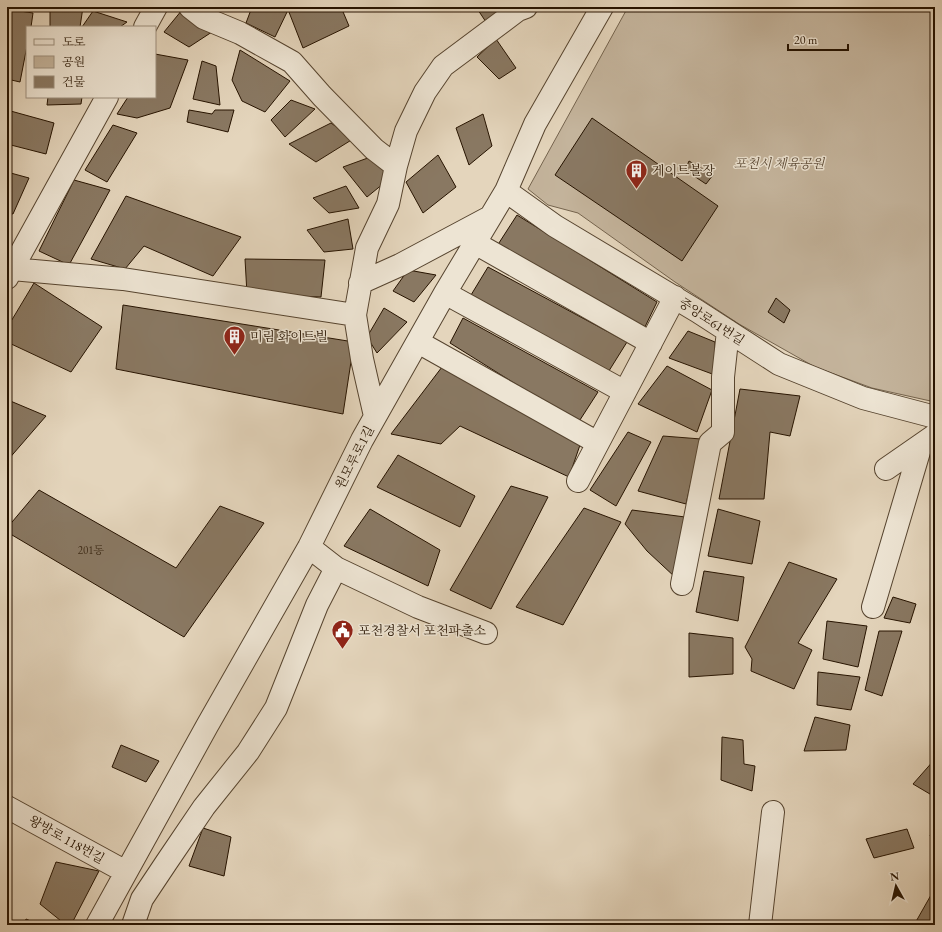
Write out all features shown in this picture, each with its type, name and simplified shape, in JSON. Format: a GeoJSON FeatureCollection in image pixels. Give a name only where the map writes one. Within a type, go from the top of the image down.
{"type":"FeatureCollection","features":[{"type":"Feature","properties":{"kind":"street"},"geometry":{"type":"LineString","coordinates":[[146,26],[156,7]]}},
{"type":"Feature","properties":{"kind":"street"},"geometry":{"type":"LineString","coordinates":[[190,7],[204,18],[240,33],[292,62],[322,96],[374,149],[396,166]]}},
{"type":"Feature","properties":{"kind":"street"},"geometry":{"type":"LineString","coordinates":[[375,416],[362,359],[355,315],[367,248],[388,204],[396,166],[406,131],[425,92],[443,66],[518,10],[526,7]]}},
{"type":"Feature","properties":{"kind":"street","name":"원모루로1길"},"geometry":{"type":"LineString","coordinates":[[97,925],[308,547],[375,416],[445,293],[506,191],[535,124],[602,7]]}},
{"type":"Feature","properties":{"kind":"street"},"geometry":{"type":"LineString","coordinates":[[105,98],[10,273],[123,279],[355,315]]}},
{"type":"Feature","properties":{"kind":"street","name":"중앙로61번길"},"geometry":{"type":"LineString","coordinates":[[506,191],[555,226],[728,330],[779,364],[863,398],[935,417]]}},
{"type":"Feature","properties":{"kind":"street"},"geometry":{"type":"LineString","coordinates":[[360,283],[400,265],[490,217]]}},
{"type":"Feature","properties":{"kind":"street"},"geometry":{"type":"LineString","coordinates":[[475,243],[651,343]]}},
{"type":"Feature","properties":{"kind":"street"},"geometry":{"type":"LineString","coordinates":[[445,293],[625,392]]}},
{"type":"Feature","properties":{"kind":"street"},"geometry":{"type":"LineString","coordinates":[[578,481],[675,298]]}},
{"type":"Feature","properties":{"kind":"street"},"geometry":{"type":"LineString","coordinates":[[682,584],[710,443],[723,432],[723,377],[728,330]]}},
{"type":"Feature","properties":{"kind":"street"},"geometry":{"type":"LineString","coordinates":[[418,342],[598,443]]}},
{"type":"Feature","properties":{"kind":"street"},"geometry":{"type":"LineString","coordinates":[[886,469],[928,440]]}},
{"type":"Feature","properties":{"kind":"street"},"geometry":{"type":"LineString","coordinates":[[873,608],[928,440]]}},
{"type":"Feature","properties":{"kind":"street"},"geometry":{"type":"LineString","coordinates":[[308,547],[336,568],[418,607],[486,634]]}},
{"type":"Feature","properties":{"kind":"street"},"geometry":{"type":"LineString","coordinates":[[133,925],[142,899],[204,807],[248,752],[276,708],[317,606],[336,568]]}},
{"type":"Feature","properties":{"kind":"street","name":"왕방로 118번길"},"geometry":{"type":"LineString","coordinates":[[7,807],[126,872]]}},
{"type":"Feature","properties":{"kind":"street"},"geometry":{"type":"LineString","coordinates":[[760,925],[773,812]]}},
{"type":"Feature","properties":{"kind":"street"},"geometry":{"type":"LineString","coordinates":[[108,905],[120,925]]}},
{"type":"Feature","properties":{"kind":"green space","name":"포천시 체육공원"},"geometry":{"type":"Polygon","coordinates":[[[628,7],[935,8],[935,402],[872,388],[815,367],[739,324],[675,282],[578,213],[548,205],[528,189],[628,7]]]}},
{"type":"Feature","properties":{"kind":"building"},"geometry":{"type":"Polygon","coordinates":[[[50,7],[83,7],[80,26],[50,26],[50,7]]]}},
{"type":"Feature","properties":{"kind":"building"},"geometry":{"type":"Polygon","coordinates":[[[252,7],[283,7],[288,10],[275,37],[246,23],[252,7]]]}},
{"type":"Feature","properties":{"kind":"building"},"geometry":{"type":"Polygon","coordinates":[[[287,7],[341,7],[349,26],[303,48],[287,7]]]}},
{"type":"Feature","properties":{"kind":"building"},"geometry":{"type":"Polygon","coordinates":[[[476,7],[506,7],[486,22],[476,7]]]}},
{"type":"Feature","properties":{"kind":"building"},"geometry":{"type":"Polygon","coordinates":[[[7,9],[33,13],[31,26],[26,26],[26,51],[20,82],[7,79],[7,9]]]}},
{"type":"Feature","properties":{"kind":"building"},"geometry":{"type":"Polygon","coordinates":[[[182,10],[215,30],[189,47],[164,32],[182,10]]]}},
{"type":"Feature","properties":{"kind":"building"},"geometry":{"type":"Polygon","coordinates":[[[93,11],[127,22],[121,26],[83,26],[93,11]]]}},
{"type":"Feature","properties":{"kind":"building"},"geometry":{"type":"Polygon","coordinates":[[[496,39],[516,68],[499,79],[477,57],[496,39]]]}},
{"type":"Feature","properties":{"kind":"building"},"geometry":{"type":"Polygon","coordinates":[[[240,50],[290,81],[265,112],[242,101],[232,80],[240,50]]]}},
{"type":"Feature","properties":{"kind":"building"},"geometry":{"type":"Polygon","coordinates":[[[156,54],[188,60],[170,108],[137,118],[117,114],[127,98],[156,98],[156,54]]]}},
{"type":"Feature","properties":{"kind":"building"},"geometry":{"type":"Polygon","coordinates":[[[202,61],[216,66],[220,105],[193,99],[202,61]]]}},
{"type":"Feature","properties":{"kind":"building"},"geometry":{"type":"Polygon","coordinates":[[[48,98],[82,98],[81,104],[47,105],[48,98]]]}},
{"type":"Feature","properties":{"kind":"building"},"geometry":{"type":"Polygon","coordinates":[[[291,100],[315,109],[285,137],[271,120],[291,100]]]}},
{"type":"Feature","properties":{"kind":"building"},"geometry":{"type":"Polygon","coordinates":[[[7,110],[54,123],[46,154],[7,144],[7,110]]]}},
{"type":"Feature","properties":{"kind":"building"},"geometry":{"type":"Polygon","coordinates":[[[189,110],[212,114],[215,110],[234,110],[228,132],[187,122],[189,110]]]}},
{"type":"Feature","properties":{"kind":"building"},"geometry":{"type":"Polygon","coordinates":[[[483,114],[492,146],[469,165],[456,128],[483,114]]]}},
{"type":"Feature","properties":{"kind":"building","name":"게이트볼장"},"geometry":{"type":"Polygon","coordinates":[[[592,118],[718,206],[682,261],[555,175],[592,118]]]}},
{"type":"Feature","properties":{"kind":"building"},"geometry":{"type":"Polygon","coordinates":[[[331,123],[353,139],[316,162],[289,144],[331,123]]]}},
{"type":"Feature","properties":{"kind":"building"},"geometry":{"type":"Polygon","coordinates":[[[113,125],[137,133],[107,182],[85,170],[113,125]]]}},
{"type":"Feature","properties":{"kind":"building"},"geometry":{"type":"Polygon","coordinates":[[[376,155],[389,179],[367,197],[343,167],[376,155]]]}},
{"type":"Feature","properties":{"kind":"building"},"geometry":{"type":"Polygon","coordinates":[[[438,155],[456,187],[423,213],[406,182],[438,155]]]}},
{"type":"Feature","properties":{"kind":"building"},"geometry":{"type":"Polygon","coordinates":[[[689,161],[713,175],[706,184],[685,170],[689,161]]]}},
{"type":"Feature","properties":{"kind":"building"},"geometry":{"type":"Polygon","coordinates":[[[7,172],[29,178],[13,214],[7,213],[7,172]]]}},
{"type":"Feature","properties":{"kind":"building"},"geometry":{"type":"Polygon","coordinates":[[[74,180],[110,190],[69,265],[39,251],[74,180]]]}},
{"type":"Feature","properties":{"kind":"building"},"geometry":{"type":"Polygon","coordinates":[[[346,186],[359,208],[329,213],[313,198],[346,186]]]}},
{"type":"Feature","properties":{"kind":"building"},"geometry":{"type":"Polygon","coordinates":[[[126,196],[241,237],[213,276],[144,246],[125,269],[91,259],[126,196]]]}},
{"type":"Feature","properties":{"kind":"building"},"geometry":{"type":"Polygon","coordinates":[[[517,215],[657,302],[643,331],[497,246],[517,215]]]}},
{"type":"Feature","properties":{"kind":"building"},"geometry":{"type":"Polygon","coordinates":[[[348,219],[353,249],[324,252],[307,230],[348,219]]]}},
{"type":"Feature","properties":{"kind":"building"},"geometry":{"type":"Polygon","coordinates":[[[245,259],[325,260],[321,297],[247,294],[245,259]]]}},
{"type":"Feature","properties":{"kind":"building"},"geometry":{"type":"Polygon","coordinates":[[[488,267],[627,342],[607,374],[471,295],[488,267]]]}},
{"type":"Feature","properties":{"kind":"building"},"geometry":{"type":"Polygon","coordinates":[[[408,270],[436,275],[414,302],[393,291],[408,270]]]}},
{"type":"Feature","properties":{"kind":"building"},"geometry":{"type":"Polygon","coordinates":[[[34,283],[102,327],[71,372],[7,342],[7,328],[34,283]]]}},
{"type":"Feature","properties":{"kind":"building"},"geometry":{"type":"Polygon","coordinates":[[[776,298],[790,310],[784,323],[768,312],[776,298]]]}},
{"type":"Feature","properties":{"kind":"building","name":"미림 화이트빌"},"geometry":{"type":"Polygon","coordinates":[[[123,305],[354,342],[343,414],[116,369],[123,305]]]}},
{"type":"Feature","properties":{"kind":"building"},"geometry":{"type":"Polygon","coordinates":[[[384,308],[407,322],[377,353],[367,337],[384,308]]]}},
{"type":"Feature","properties":{"kind":"building"},"geometry":{"type":"Polygon","coordinates":[[[463,318],[598,392],[578,423],[450,343],[463,318]]]}},
{"type":"Feature","properties":{"kind":"building"},"geometry":{"type":"Polygon","coordinates":[[[688,331],[715,342],[715,375],[669,358],[688,331]]]}},
{"type":"Feature","properties":{"kind":"building"},"geometry":{"type":"Polygon","coordinates":[[[667,366],[712,390],[697,432],[638,404],[667,366]]]}},
{"type":"Feature","properties":{"kind":"building"},"geometry":{"type":"Polygon","coordinates":[[[442,367],[580,445],[569,477],[460,426],[441,444],[391,434],[442,367]]]}},
{"type":"Feature","properties":{"kind":"building"},"geometry":{"type":"Polygon","coordinates":[[[740,389],[800,396],[790,436],[770,432],[764,499],[719,499],[740,389]]]}},
{"type":"Feature","properties":{"kind":"building"},"geometry":{"type":"Polygon","coordinates":[[[8,400],[46,416],[7,461],[7,401],[8,400]]]}},
{"type":"Feature","properties":{"kind":"building"},"geometry":{"type":"Polygon","coordinates":[[[628,432],[651,442],[616,506],[590,490],[628,432]]]}},
{"type":"Feature","properties":{"kind":"building"},"geometry":{"type":"Polygon","coordinates":[[[663,436],[701,439],[686,504],[638,491],[663,436]]]}},
{"type":"Feature","properties":{"kind":"building"},"geometry":{"type":"Polygon","coordinates":[[[398,455],[475,496],[460,527],[377,487],[398,455]]]}},
{"type":"Feature","properties":{"kind":"building"},"geometry":{"type":"Polygon","coordinates":[[[511,486],[548,497],[491,609],[450,590],[511,486]]]}},
{"type":"Feature","properties":{"kind":"building"},"geometry":{"type":"Polygon","coordinates":[[[39,490],[176,568],[220,506],[264,523],[184,637],[7,532],[7,528],[39,490]]]}},
{"type":"Feature","properties":{"kind":"building"},"geometry":{"type":"Polygon","coordinates":[[[584,508],[621,522],[563,625],[516,607],[584,508]]]}},
{"type":"Feature","properties":{"kind":"building"},"geometry":{"type":"Polygon","coordinates":[[[370,509],[440,550],[428,586],[344,546],[370,509]]]}},
{"type":"Feature","properties":{"kind":"building"},"geometry":{"type":"Polygon","coordinates":[[[718,509],[760,521],[752,564],[708,556],[718,509]]]}},
{"type":"Feature","properties":{"kind":"building"},"geometry":{"type":"Polygon","coordinates":[[[632,510],[685,517],[676,578],[647,551],[625,524],[632,510]]]}},
{"type":"Feature","properties":{"kind":"building"},"geometry":{"type":"Polygon","coordinates":[[[789,562],[837,579],[798,643],[812,650],[794,689],[751,671],[752,659],[745,647],[789,562]]]}},
{"type":"Feature","properties":{"kind":"building"},"geometry":{"type":"Polygon","coordinates":[[[704,571],[744,577],[738,621],[696,612],[704,571]]]}},
{"type":"Feature","properties":{"kind":"building"},"geometry":{"type":"Polygon","coordinates":[[[893,597],[916,604],[910,623],[884,618],[893,597]]]}},
{"type":"Feature","properties":{"kind":"building"},"geometry":{"type":"Polygon","coordinates":[[[827,621],[867,626],[858,667],[823,659],[827,621]]]}},
{"type":"Feature","properties":{"kind":"building"},"geometry":{"type":"Polygon","coordinates":[[[879,631],[902,631],[882,696],[865,690],[879,631]]]}},
{"type":"Feature","properties":{"kind":"building"},"geometry":{"type":"Polygon","coordinates":[[[689,633],[733,638],[733,674],[689,677],[689,633]]]}},
{"type":"Feature","properties":{"kind":"building"},"geometry":{"type":"Polygon","coordinates":[[[818,672],[860,677],[851,710],[817,705],[818,672]]]}},
{"type":"Feature","properties":{"kind":"building"},"geometry":{"type":"Polygon","coordinates":[[[815,717],[850,725],[846,750],[804,751],[815,717]]]}},
{"type":"Feature","properties":{"kind":"building"},"geometry":{"type":"Polygon","coordinates":[[[722,737],[743,740],[744,764],[755,766],[752,791],[721,780],[722,737]]]}},
{"type":"Feature","properties":{"kind":"building"},"geometry":{"type":"Polygon","coordinates":[[[121,745],[159,761],[146,782],[112,767],[121,745]]]}},
{"type":"Feature","properties":{"kind":"building"},"geometry":{"type":"Polygon","coordinates":[[[935,759],[935,797],[913,784],[935,759]]]}},
{"type":"Feature","properties":{"kind":"building"},"geometry":{"type":"Polygon","coordinates":[[[935,825],[935,838],[930,836],[935,825]]]}},
{"type":"Feature","properties":{"kind":"building"},"geometry":{"type":"Polygon","coordinates":[[[203,828],[231,837],[224,876],[189,866],[203,828]]]}},
{"type":"Feature","properties":{"kind":"building"},"geometry":{"type":"Polygon","coordinates":[[[907,829],[914,848],[874,858],[866,839],[907,829]]]}},
{"type":"Feature","properties":{"kind":"building"},"geometry":{"type":"Polygon","coordinates":[[[56,862],[99,871],[71,925],[66,925],[40,904],[56,862]]]}},
{"type":"Feature","properties":{"kind":"building"},"geometry":{"type":"Polygon","coordinates":[[[935,888],[935,925],[914,925],[935,888]]]}},
{"type":"Feature","properties":{"kind":"building"},"geometry":{"type":"Polygon","coordinates":[[[26,919],[40,925],[24,925],[26,919]]]}},
{"type":"Feature","properties":{"kind":"place","name":"게이트볼장"},"geometry":{"type":"Point","coordinates":[637,190]}},
{"type":"Feature","properties":{"kind":"place","name":"미림 화이트빌"},"geometry":{"type":"Point","coordinates":[235,356]}},
{"type":"Feature","properties":{"kind":"place","name":"포천경찰서 포천파출소"},"geometry":{"type":"Point","coordinates":[343,650]}}]}
